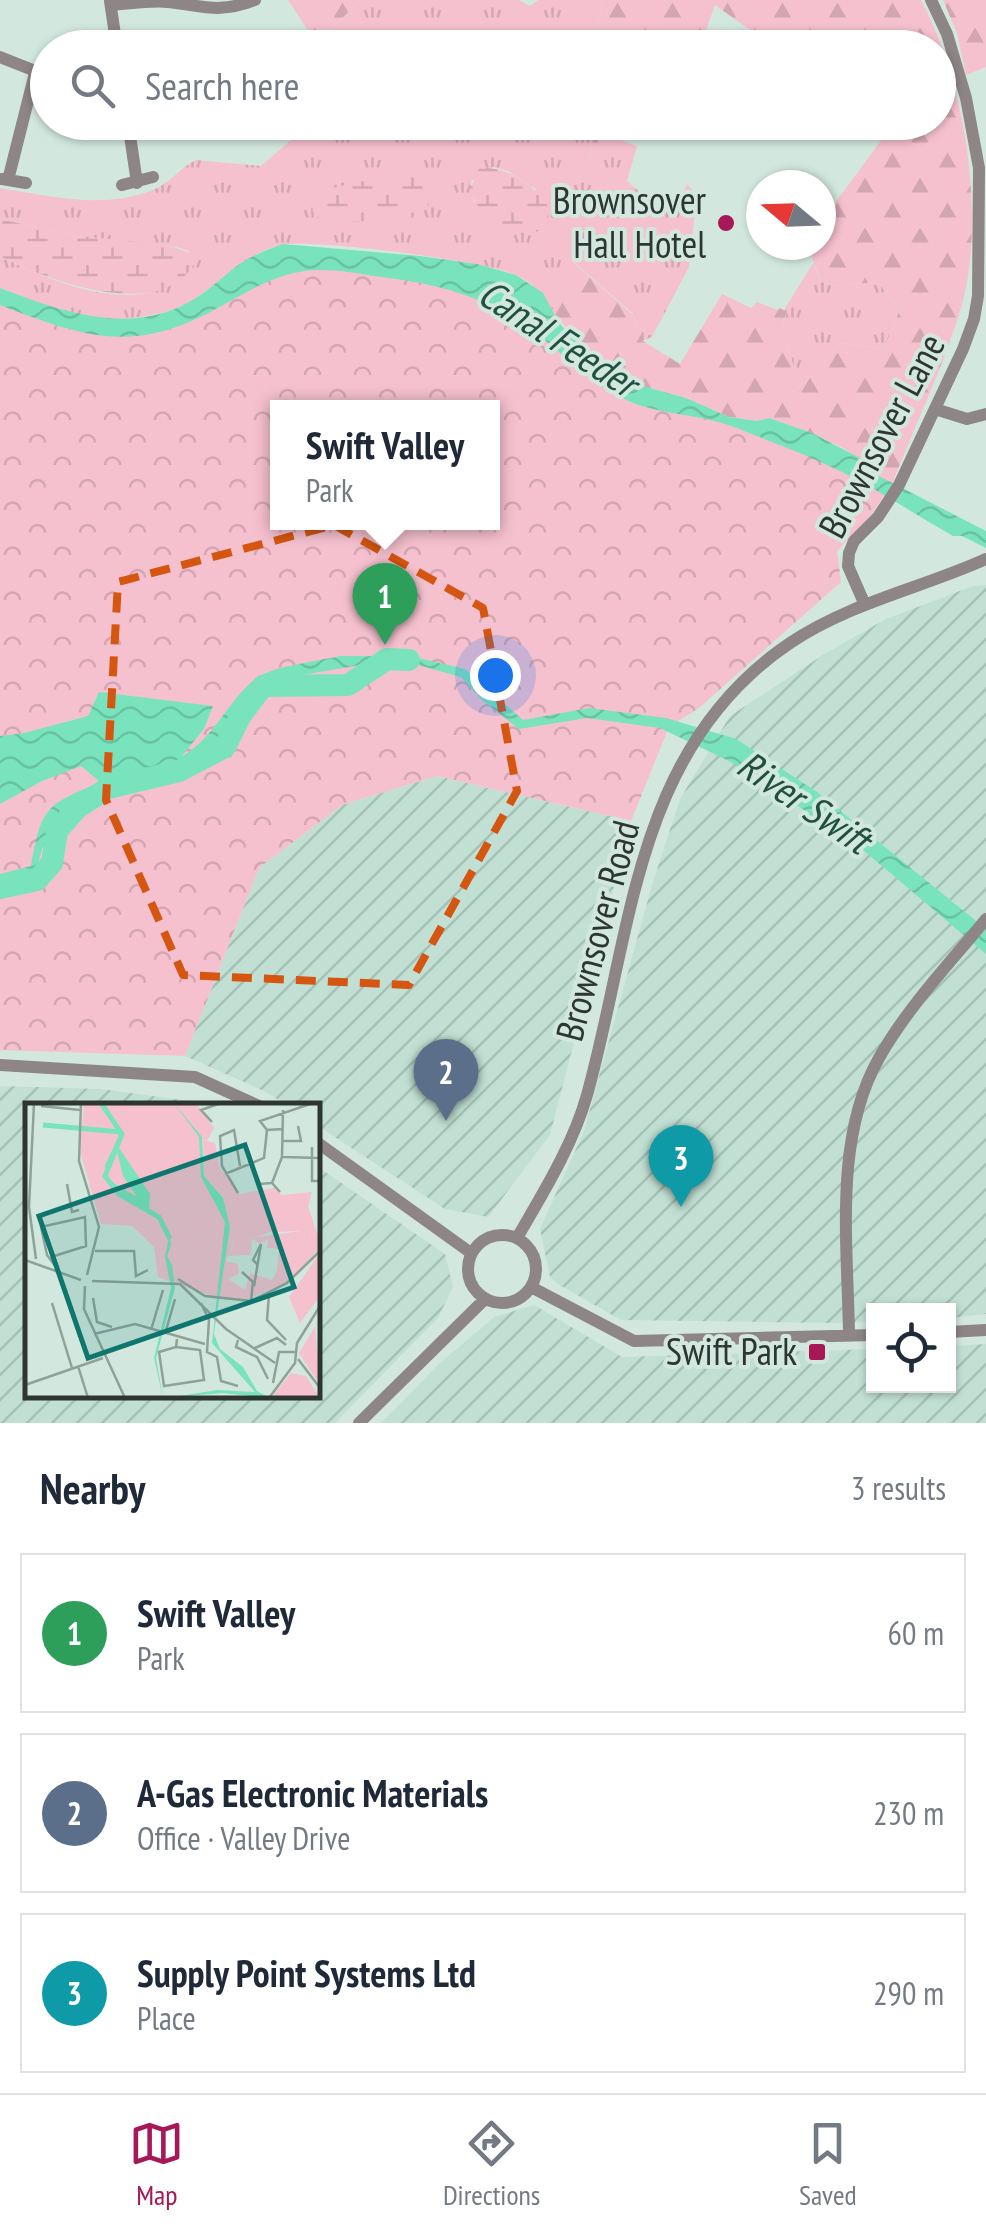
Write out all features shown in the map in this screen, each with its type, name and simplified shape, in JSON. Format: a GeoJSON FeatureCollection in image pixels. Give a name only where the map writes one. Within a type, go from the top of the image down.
{"type":"FeatureCollection","features":[{"type":"Feature","properties":{"kind":"street"},"geometry":{"type":"LineString","coordinates":[[114,30],[110,3],[167,2],[230,10],[255,0]]}},
{"type":"Feature","properties":{"kind":"street","name":"Brownsover Lane"},"geometry":{"type":"LineString","coordinates":[[931,0],[945,30]]}},
{"type":"Feature","properties":{"kind":"street"},"geometry":{"type":"LineString","coordinates":[[0,57],[30,70]]}},
{"type":"Feature","properties":{"kind":"street","name":"Brownsover Lane"},"geometry":{"type":"LineString","coordinates":[[865,605],[848,566],[854,540],[887,505],[899,485],[974,319],[978,296],[983,170],[956,64]]}},
{"type":"Feature","properties":{"kind":"street"},"geometry":{"type":"LineString","coordinates":[[26,183],[4,179],[30,106]]}},
{"type":"Feature","properties":{"kind":"street"},"geometry":{"type":"LineString","coordinates":[[131,140],[137,182]]}},
{"type":"Feature","properties":{"kind":"street"},"geometry":{"type":"LineString","coordinates":[[122,185],[153,177]]}},
{"type":"Feature","properties":{"kind":"street"},"geometry":{"type":"LineString","coordinates":[[935,409],[967,419],[986,414]]}},
{"type":"Feature","properties":{"kind":"street","name":"Brownsover Road"},"geometry":{"type":"LineString","coordinates":[[517,1238],[562,1157],[586,1098],[637,872],[684,754],[716,708],[791,642],[865,605],[981,561]]}},
{"type":"Feature","properties":{"kind":"street"},"geometry":{"type":"LineString","coordinates":[[849,1336],[847,1183],[860,1106],[878,1060],[986,919]]}},
{"type":"Feature","properties":{"kind":"street"},"geometry":{"type":"LineString","coordinates":[[0,1065],[195,1076],[252,1103]]}},
{"type":"Feature","properties":{"kind":"street"},"geometry":{"type":"LineString","coordinates":[[320,1144],[471,1252]]}},
{"type":"Feature","properties":{"kind":"street"},"geometry":{"type":"LineString","coordinates":[[486,1238],[517,1238],[533,1254],[535,1276],[531,1286],[516,1300],[494,1303],[484,1299],[470,1284],[471,1252],[486,1238]]}},
{"type":"Feature","properties":{"kind":"street"},"geometry":{"type":"LineString","coordinates":[[531,1286],[634,1341],[866,1335]]}},
{"type":"Feature","properties":{"kind":"street"},"geometry":{"type":"LineString","coordinates":[[359,1423],[484,1299]]}},
{"type":"Feature","properties":{"kind":"street"},"geometry":{"type":"LineString","coordinates":[[956,1332],[986,1330]]}},
{"type":"Feature","properties":{"kind":"highlighted area"},"geometry":{"type":"Polygon","coordinates":[[[334,525],[483,608],[517,791],[409,985],[183,975],[106,800],[118,582],[334,525]]]}},
{"type":"Feature","properties":{"kind":"shaded area","name":"Swift Park"},"geometry":{"type":"Polygon","coordinates":[[[986,585],[986,1314],[956,1317],[956,1303],[866,1303],[866,1322],[621,1320],[550,1277],[540,1229],[584,1131],[652,885],[680,799],[730,716],[886,619],[973,586],[986,585]]]}},
{"type":"Feature","properties":{"kind":"shaded area"},"geometry":{"type":"Polygon","coordinates":[[[437,776],[631,821],[550,1135],[488,1217],[445,1209],[320,1127],[320,1103],[284,1103],[185,1056],[259,868],[342,805],[437,776]]]}},
{"type":"Feature","properties":{"kind":"shaded area"},"geometry":{"type":"Polygon","coordinates":[[[0,1086],[100,1089],[205,1103],[25,1103],[25,1398],[320,1398],[320,1168],[445,1254],[453,1287],[438,1318],[335,1423],[0,1423],[0,1086]]]}},
{"type":"Feature","properties":{"kind":"shaded area"},"geometry":{"type":"Polygon","coordinates":[[[534,1305],[622,1357],[866,1349],[866,1393],[956,1393],[956,1346],[986,1344],[986,1423],[381,1423],[440,1363],[494,1317],[534,1305]]]}},
{"type":"Feature","properties":{"kind":"green space"},"geometry":{"type":"Polygon","coordinates":[[[288,0],[361,0],[331,29],[308,30],[288,0]]]}},
{"type":"Feature","properties":{"kind":"green space"},"geometry":{"type":"Polygon","coordinates":[[[361,0],[519,0],[530,6],[538,0],[603,0],[596,30],[324,30],[331,29],[361,0]]]}},
{"type":"Feature","properties":{"kind":"green space"},"geometry":{"type":"Polygon","coordinates":[[[603,0],[921,0],[935,30],[750,30],[715,5],[706,30],[596,30],[603,0]]]}},
{"type":"Feature","properties":{"kind":"green space"},"geometry":{"type":"Polygon","coordinates":[[[943,0],[986,0],[986,67],[966,75],[956,30],[943,0]]]}},
{"type":"Feature","properties":{"kind":"green space"},"geometry":{"type":"Polygon","coordinates":[[[956,94],[971,191],[969,270],[955,328],[892,484],[847,450],[812,433],[769,418],[757,421],[729,417],[686,398],[639,385],[585,350],[552,311],[573,262],[633,315],[643,341],[680,364],[722,294],[751,308],[757,302],[780,308],[787,312],[782,324],[795,372],[783,386],[793,392],[819,370],[840,343],[884,349],[900,309],[878,282],[832,286],[821,281],[813,260],[836,260],[836,202],[881,140],[956,140],[956,94]]]}},
{"type":"Feature","properties":{"kind":"green space"},"geometry":{"type":"Polygon","coordinates":[[[291,140],[592,140],[590,157],[620,140],[637,146],[627,181],[643,195],[677,208],[687,184],[697,195],[689,267],[652,337],[642,341],[633,314],[574,262],[552,311],[533,286],[499,269],[326,245],[281,245],[268,249],[183,305],[136,318],[88,319],[0,288],[0,256],[71,285],[124,295],[149,293],[172,284],[192,268],[189,251],[177,247],[77,236],[0,219],[0,188],[79,200],[119,199],[162,185],[196,160],[261,166],[291,140]],[[493,167],[471,181],[474,202],[537,190],[508,171],[493,167]]]}},
{"type":"Feature","properties":{"kind":"green space"},"geometry":{"type":"Polygon","coordinates":[[[592,140],[620,140],[590,158],[592,140]]]}},
{"type":"Feature","properties":{"kind":"green space"},"geometry":{"type":"Polygon","coordinates":[[[480,167],[511,174],[535,191],[549,207],[546,225],[531,236],[481,216],[470,189],[480,167]]]}},
{"type":"Feature","properties":{"kind":"green space"},"geometry":{"type":"Polygon","coordinates":[[[389,175],[427,176],[432,202],[412,218],[345,222],[313,216],[312,193],[389,175]]]}},
{"type":"Feature","properties":{"kind":"green space"},"geometry":{"type":"Polygon","coordinates":[[[0,219],[77,236],[164,244],[194,254],[196,261],[179,280],[157,291],[102,292],[46,276],[0,256],[0,219]]]}},
{"type":"Feature","properties":{"kind":"green space"},"geometry":{"type":"Polygon","coordinates":[[[283,262],[475,281],[613,380],[840,459],[886,493],[837,551],[841,582],[699,708],[669,727],[631,821],[437,776],[342,805],[259,868],[185,1056],[0,1050],[0,296],[133,328],[283,262]]]}},
{"type":"Feature","properties":{"kind":"green space"},"geometry":{"type":"Polygon","coordinates":[[[813,263],[821,281],[832,286],[878,282],[900,309],[884,349],[840,343],[819,370],[793,392],[782,386],[795,372],[782,324],[787,313],[784,310],[813,263]]]}},
{"type":"Feature","properties":{"kind":"water","name":"Canal Feeder"},"geometry":{"type":"Polygon","coordinates":[[[283,244],[420,256],[477,264],[516,275],[543,293],[559,323],[585,350],[620,374],[639,385],[686,398],[729,417],[757,421],[769,418],[812,433],[860,458],[873,473],[986,531],[986,548],[962,536],[953,536],[856,479],[803,454],[723,423],[648,408],[620,397],[503,312],[442,288],[348,272],[295,273],[270,281],[192,321],[137,336],[86,333],[0,305],[0,288],[46,305],[94,316],[118,319],[166,312],[189,302],[246,260],[283,244]]]}},
{"type":"Feature","properties":{"kind":"water"},"geometry":{"type":"Polygon","coordinates":[[[340,656],[410,656],[465,669],[523,720],[589,708],[666,718],[736,739],[817,792],[986,929],[986,954],[856,844],[729,761],[660,728],[587,718],[519,729],[482,700],[461,677],[418,665],[377,662],[268,681],[218,742],[198,758],[124,781],[123,786],[103,785],[65,806],[49,826],[35,873],[0,885],[0,874],[31,866],[39,831],[49,810],[100,782],[81,766],[0,804],[0,736],[88,716],[99,692],[213,706],[204,729],[181,757],[204,739],[257,678],[285,667],[340,656]]]}},
{"type":"Feature","properties":{"kind":"waterway","name":"River Swift"},"geometry":{"type":"LineString","coordinates":[[0,888],[37,880],[52,863],[57,831],[77,808],[108,788],[179,771],[225,747],[241,715],[263,686],[348,685],[387,659],[409,660]]}},
{"type":"Feature","properties":{"kind":"place","name":"Brownsover Hall Hotel"},"geometry":{"type":"Point","coordinates":[726,223]}},
{"type":"Feature","properties":{"kind":"place","name":"Swift Valley"},"geometry":{"type":"Point","coordinates":[385,645]}},
{"type":"Feature","properties":{"kind":"place","name":"A-Gas Electronic Materials"},"geometry":{"type":"Point","coordinates":[446,1121]}},
{"type":"Feature","properties":{"kind":"place","name":"Supply Point Systems Ltd"},"geometry":{"type":"Point","coordinates":[681,1207]}},
{"type":"Feature","properties":{"kind":"place","name":"Swift Park"},"geometry":{"type":"Point","coordinates":[817,1352]}}]}
